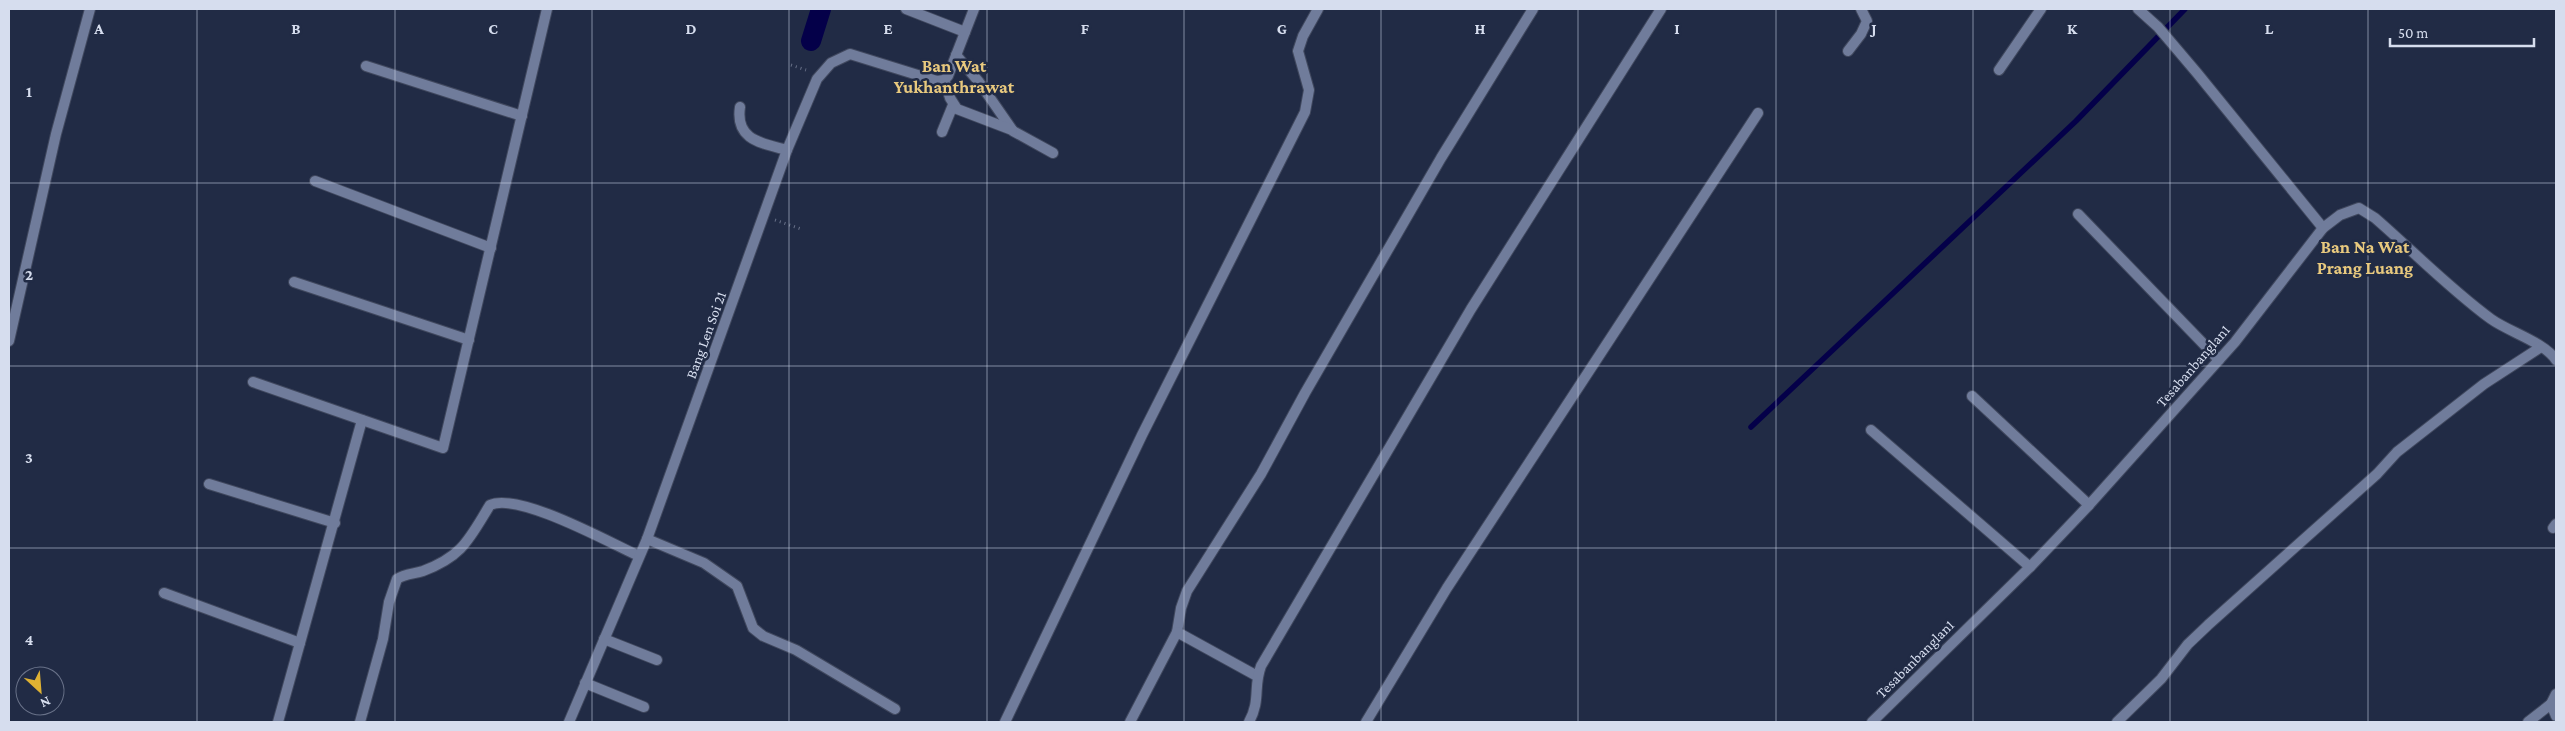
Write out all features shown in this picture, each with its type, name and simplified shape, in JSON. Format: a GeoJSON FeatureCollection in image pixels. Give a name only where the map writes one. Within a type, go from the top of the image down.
{"type":"FeatureCollection","features":[{"type":"Feature","properties":{"kind":"street"},"geometry":{"type":"LineString","coordinates":[[9,341],[56,134],[90,9]]}},
{"type":"Feature","properties":{"kind":"street"},"geometry":{"type":"LineString","coordinates":[[252,382],[443,448],[547,9]]}},
{"type":"Feature","properties":{"kind":"street"},"geometry":{"type":"LineString","coordinates":[[906,9],[965,32]]}},
{"type":"Feature","properties":{"kind":"street"},"geometry":{"type":"LineString","coordinates":[[974,9],[948,76],[940,81],[953,105],[957,109],[1013,131],[1053,152]]}},
{"type":"Feature","properties":{"kind":"street"},"geometry":{"type":"LineString","coordinates":[[1005,722],[1142,434],[1305,112],[1309,90],[1298,51],[1303,36],[1318,9]]}},
{"type":"Feature","properties":{"kind":"street"},"geometry":{"type":"LineString","coordinates":[[1130,722],[1177,632],[1180,608],[1187,591],[1261,474],[1305,392],[1441,158],[1533,9]]}},
{"type":"Feature","properties":{"kind":"street"},"geometry":{"type":"LineString","coordinates":[[1249,722],[1258,700],[1257,676],[1261,666],[1471,308],[1661,9]]}},
{"type":"Feature","properties":{"kind":"street"},"geometry":{"type":"LineString","coordinates":[[1848,51],[1861,34],[1867,21],[1861,9]]}},
{"type":"Feature","properties":{"kind":"street"},"geometry":{"type":"LineString","coordinates":[[1999,70],[2041,9]]}},
{"type":"Feature","properties":{"kind":"street"},"geometry":{"type":"LineString","coordinates":[[2138,9],[2158,27],[2198,73],[2323,228]]}},
{"type":"Feature","properties":{"kind":"street","name":"Bang Len Soi 21"},"geometry":{"type":"LineString","coordinates":[[569,722],[647,539],[765,216],[787,150],[817,79],[831,63],[850,54],[940,81]]}},
{"type":"Feature","properties":{"kind":"street"},"geometry":{"type":"LineString","coordinates":[[956,55],[979,82],[1013,131]]}},
{"type":"Feature","properties":{"kind":"street"},"geometry":{"type":"LineString","coordinates":[[366,66],[522,116]]}},
{"type":"Feature","properties":{"kind":"street"},"geometry":{"type":"LineString","coordinates":[[942,132],[953,105]]}},
{"type":"Feature","properties":{"kind":"street"},"geometry":{"type":"LineString","coordinates":[[740,107],[738,120],[745,134],[763,144],[787,150]]}},
{"type":"Feature","properties":{"kind":"street"},"geometry":{"type":"LineString","coordinates":[[1366,722],[1447,588],[1758,112]]}},
{"type":"Feature","properties":{"kind":"street"},"geometry":{"type":"LineString","coordinates":[[315,181],[491,248]]}},
{"type":"Feature","properties":{"kind":"street","name":"Tesabanbanglan1"},"geometry":{"type":"LineString","coordinates":[[1872,722],[2030,567],[2089,505],[2219,360],[2323,228],[2340,215],[2359,208],[2375,218],[2473,305],[2504,328],[2538,345],[2556,360]]}},
{"type":"Feature","properties":{"kind":"street"},"geometry":{"type":"LineString","coordinates":[[2078,214],[2219,360]]}},
{"type":"Feature","properties":{"kind":"street"},"geometry":{"type":"LineString","coordinates":[[294,282],[469,340]]}},
{"type":"Feature","properties":{"kind":"street"},"geometry":{"type":"LineString","coordinates":[[2117,722],[2161,679],[2188,644],[2208,624],[2377,474],[2397,452],[2538,345]]}},
{"type":"Feature","properties":{"kind":"street"},"geometry":{"type":"LineString","coordinates":[[1972,396],[2089,505]]}},
{"type":"Feature","properties":{"kind":"street"},"geometry":{"type":"LineString","coordinates":[[278,722],[335,523],[362,420]]}},
{"type":"Feature","properties":{"kind":"street"},"geometry":{"type":"LineString","coordinates":[[1871,430],[2030,567]]}},
{"type":"Feature","properties":{"kind":"street"},"geometry":{"type":"LineString","coordinates":[[209,484],[335,523]]}},
{"type":"Feature","properties":{"kind":"street"},"geometry":{"type":"LineString","coordinates":[[360,722],[383,639],[389,602],[397,579],[453,558],[465,544],[490,505],[496,502],[520,505],[558,518],[639,556]]}},
{"type":"Feature","properties":{"kind":"street"},"geometry":{"type":"LineString","coordinates":[[647,539],[704,563],[737,586],[753,628],[763,636],[796,650],[895,709]]}},
{"type":"Feature","properties":{"kind":"street"},"geometry":{"type":"LineString","coordinates":[[164,593],[300,643]]}},
{"type":"Feature","properties":{"kind":"street"},"geometry":{"type":"LineString","coordinates":[[1177,632],[1257,676]]}},
{"type":"Feature","properties":{"kind":"street"},"geometry":{"type":"LineString","coordinates":[[604,639],[657,660]]}},
{"type":"Feature","properties":{"kind":"street"},"geometry":{"type":"LineString","coordinates":[[585,683],[644,707]]}},
{"type":"Feature","properties":{"kind":"street"},"geometry":{"type":"LineString","coordinates":[[2528,722],[2552,704],[2556,694]]}},
{"type":"Feature","properties":{"kind":"street"},"geometry":{"type":"LineString","coordinates":[[2552,704],[2556,716]]}},
{"type":"Feature","properties":{"kind":"path"},"geometry":{"type":"LineString","coordinates":[[765,216],[801,229]]}},
{"type":"Feature","properties":{"kind":"waterway"},"geometry":{"type":"LineString","coordinates":[[811,41],[821,9]]}},
{"type":"Feature","properties":{"kind":"waterway"},"geometry":{"type":"LineString","coordinates":[[1751,427],[2076,121],[2185,9]]}},
{"type":"Feature","properties":{"kind":"district","name":"Ban Wat Yukhanthrawat"},"geometry":{"type":"Point","coordinates":[954,76]}},
{"type":"Feature","properties":{"kind":"district","name":"Ban Na Wat Prang Luang"},"geometry":{"type":"Point","coordinates":[2365,257]}}]}
